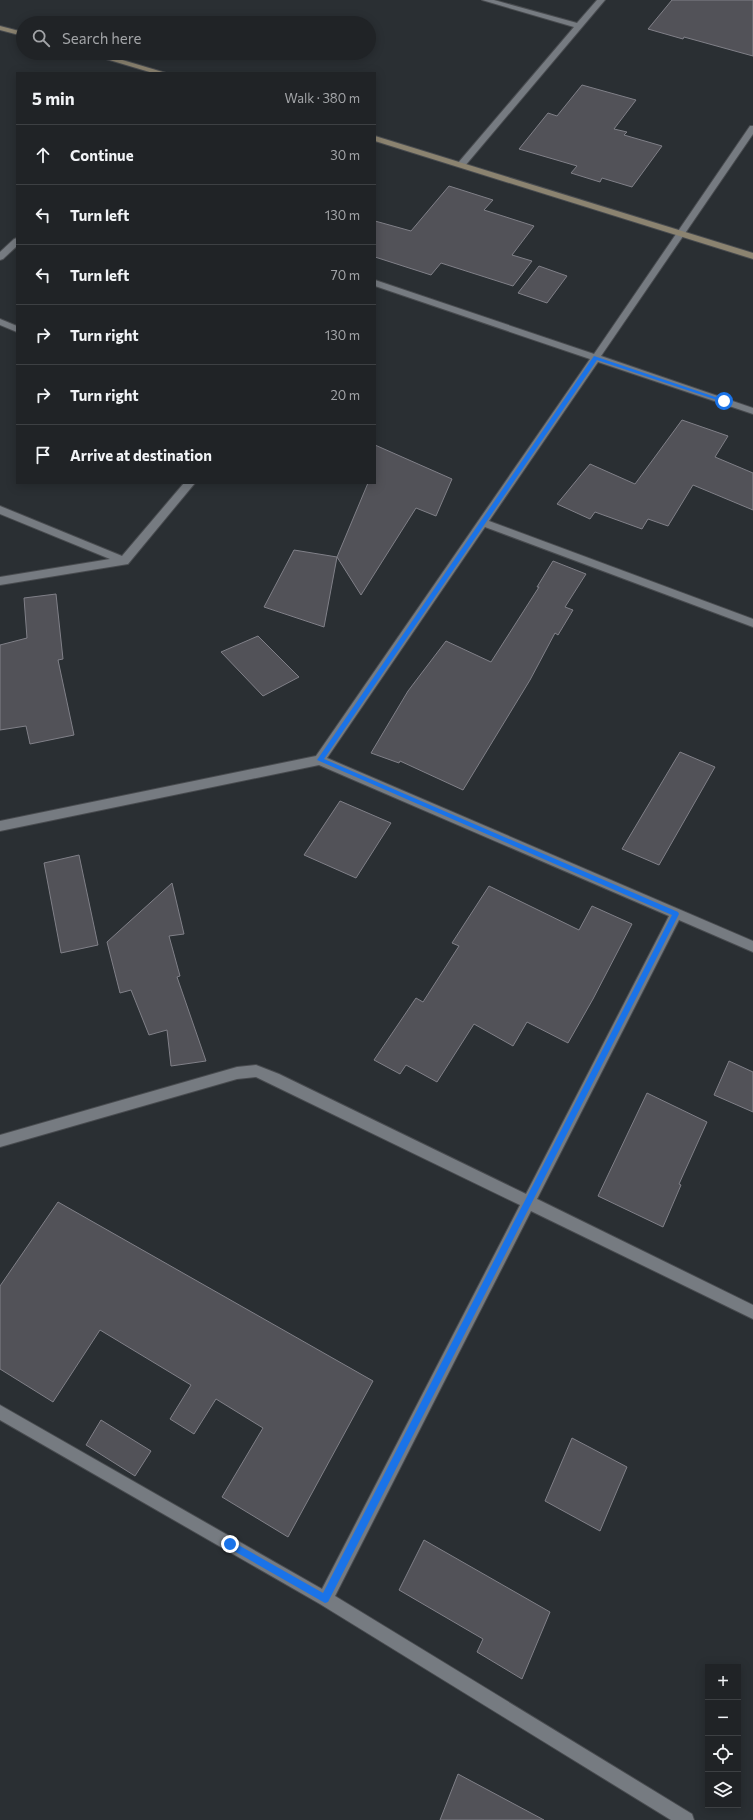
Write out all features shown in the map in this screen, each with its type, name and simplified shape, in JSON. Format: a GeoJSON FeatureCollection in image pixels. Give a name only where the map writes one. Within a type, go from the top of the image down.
{"type":"FeatureCollection","features":[{"type":"Feature","properties":{"kind":"street"},"geometry":{"type":"LineString","coordinates":[[486,0],[579,26]]}},
{"type":"Feature","properties":{"kind":"street"},"geometry":{"type":"LineString","coordinates":[[461,165],[601,0]]}},
{"type":"Feature","properties":{"kind":"street"},"geometry":{"type":"LineString","coordinates":[[0,28],[16,32]]}},
{"type":"Feature","properties":{"kind":"street"},"geometry":{"type":"LineString","coordinates":[[115,60],[158,72]]}},
{"type":"Feature","properties":{"kind":"street"},"geometry":{"type":"LineString","coordinates":[[320,760],[753,128]]}},
{"type":"Feature","properties":{"kind":"street"},"geometry":{"type":"LineString","coordinates":[[376,138],[753,256]]}},
{"type":"Feature","properties":{"kind":"street"},"geometry":{"type":"LineString","coordinates":[[0,257],[16,242]]}},
{"type":"Feature","properties":{"kind":"street"},"geometry":{"type":"LineString","coordinates":[[376,283],[753,411]]}},
{"type":"Feature","properties":{"kind":"street"},"geometry":{"type":"LineString","coordinates":[[0,322],[16,329]]}},
{"type":"Feature","properties":{"kind":"street"},"geometry":{"type":"LineString","coordinates":[[0,581],[124,561],[189,484]]}},
{"type":"Feature","properties":{"kind":"street"},"geometry":{"type":"LineString","coordinates":[[0,510],[124,561]]}},
{"type":"Feature","properties":{"kind":"street"},"geometry":{"type":"LineString","coordinates":[[483,522],[753,623]]}},
{"type":"Feature","properties":{"kind":"street"},"geometry":{"type":"LineString","coordinates":[[0,826],[320,760],[753,947]]}},
{"type":"Feature","properties":{"kind":"street"},"geometry":{"type":"LineString","coordinates":[[325,1599],[676,914]]}},
{"type":"Feature","properties":{"kind":"street"},"geometry":{"type":"LineString","coordinates":[[0,1141],[237,1073],[256,1071],[274,1078],[753,1312]]}},
{"type":"Feature","properties":{"kind":"street"},"geometry":{"type":"LineString","coordinates":[[0,1412],[325,1599],[686,1820]]}},
{"type":"Feature","properties":{"kind":"building"},"geometry":{"type":"Polygon","coordinates":[[[672,0],[753,0],[753,56],[684,37],[683,39],[648,29],[672,0]]]}},
{"type":"Feature","properties":{"kind":"building"},"geometry":{"type":"Polygon","coordinates":[[[582,85],[636,100],[614,129],[627,132],[624,135],[662,146],[632,187],[602,178],[600,182],[571,173],[577,166],[519,149],[548,113],[557,116],[582,85]]]}},
{"type":"Feature","properties":{"kind":"building"},"geometry":{"type":"Polygon","coordinates":[[[449,186],[493,200],[484,210],[534,226],[512,255],[532,261],[513,286],[441,263],[431,275],[376,257],[376,221],[411,231],[449,186]]]}},
{"type":"Feature","properties":{"kind":"building"},"geometry":{"type":"Polygon","coordinates":[[[539,266],[567,276],[547,303],[518,293],[539,266]]]}},
{"type":"Feature","properties":{"kind":"building"},"geometry":{"type":"Polygon","coordinates":[[[682,420],[728,436],[715,457],[753,473],[753,510],[693,485],[668,526],[648,519],[642,529],[595,512],[590,519],[557,504],[590,464],[635,484],[682,420]]]}},
{"type":"Feature","properties":{"kind":"building"},"geometry":{"type":"Polygon","coordinates":[[[376,445],[452,479],[436,516],[416,508],[361,595],[337,557],[368,484],[376,484],[376,445]]]}},
{"type":"Feature","properties":{"kind":"building"},"geometry":{"type":"Polygon","coordinates":[[[294,550],[337,557],[324,627],[264,607],[294,550]]]}},
{"type":"Feature","properties":{"kind":"building"},"geometry":{"type":"Polygon","coordinates":[[[553,561],[586,574],[565,607],[573,610],[558,635],[555,633],[530,680],[463,790],[400,761],[399,763],[371,753],[408,691],[446,641],[491,662],[539,587],[537,587],[553,561]]]}},
{"type":"Feature","properties":{"kind":"building"},"geometry":{"type":"Polygon","coordinates":[[[56,594],[63,659],[58,660],[74,735],[30,744],[26,726],[0,730],[0,645],[27,638],[24,598],[56,594]]]}},
{"type":"Feature","properties":{"kind":"building"},"geometry":{"type":"Polygon","coordinates":[[[258,636],[299,677],[263,696],[221,652],[258,636]]]}},
{"type":"Feature","properties":{"kind":"building"},"geometry":{"type":"Polygon","coordinates":[[[680,752],[715,767],[659,865],[622,849],[680,752]]]}},
{"type":"Feature","properties":{"kind":"building"},"geometry":{"type":"Polygon","coordinates":[[[340,801],[391,823],[356,878],[304,855],[340,801]]]}},
{"type":"Feature","properties":{"kind":"building"},"geometry":{"type":"Polygon","coordinates":[[[79,855],[98,945],[61,953],[44,863],[79,855]]]}},
{"type":"Feature","properties":{"kind":"building"},"geometry":{"type":"Polygon","coordinates":[[[172,883],[184,934],[169,936],[180,976],[177,977],[206,1061],[171,1066],[167,1030],[149,1035],[131,990],[120,993],[107,942],[172,883]]]}},
{"type":"Feature","properties":{"kind":"building"},"geometry":{"type":"Polygon","coordinates":[[[489,886],[579,930],[592,906],[632,924],[568,1043],[527,1022],[513,1046],[474,1024],[437,1082],[406,1065],[400,1074],[374,1060],[416,998],[423,1002],[459,946],[452,943],[489,886]]]}},
{"type":"Feature","properties":{"kind":"building"},"geometry":{"type":"Polygon","coordinates":[[[729,1061],[753,1072],[753,1112],[714,1095],[729,1061]]]}},
{"type":"Feature","properties":{"kind":"building"},"geometry":{"type":"Polygon","coordinates":[[[647,1093],[707,1122],[679,1184],[681,1185],[663,1227],[598,1196],[647,1093]]]}},
{"type":"Feature","properties":{"kind":"building"},"geometry":{"type":"Polygon","coordinates":[[[58,1202],[373,1381],[288,1537],[222,1497],[263,1428],[216,1399],[194,1434],[170,1419],[191,1385],[100,1330],[53,1402],[0,1369],[0,1286],[58,1202]]]}},
{"type":"Feature","properties":{"kind":"building"},"geometry":{"type":"Polygon","coordinates":[[[101,1420],[151,1451],[135,1476],[86,1445],[101,1420]]]}},
{"type":"Feature","properties":{"kind":"building"},"geometry":{"type":"Polygon","coordinates":[[[572,1438],[627,1467],[600,1531],[545,1501],[572,1438]]]}},
{"type":"Feature","properties":{"kind":"building"},"geometry":{"type":"Polygon","coordinates":[[[424,1540],[550,1612],[522,1679],[477,1652],[483,1639],[399,1590],[424,1540]]]}},
{"type":"Feature","properties":{"kind":"building"},"geometry":{"type":"Polygon","coordinates":[[[458,1774],[544,1820],[440,1820],[458,1774]]]}},
{"type":"Feature","properties":{"kind":"route"},"geometry":{"type":"LineString","coordinates":[[230,1544],[325,1599],[676,914],[320,760],[596,358],[724,401]]}}]}
